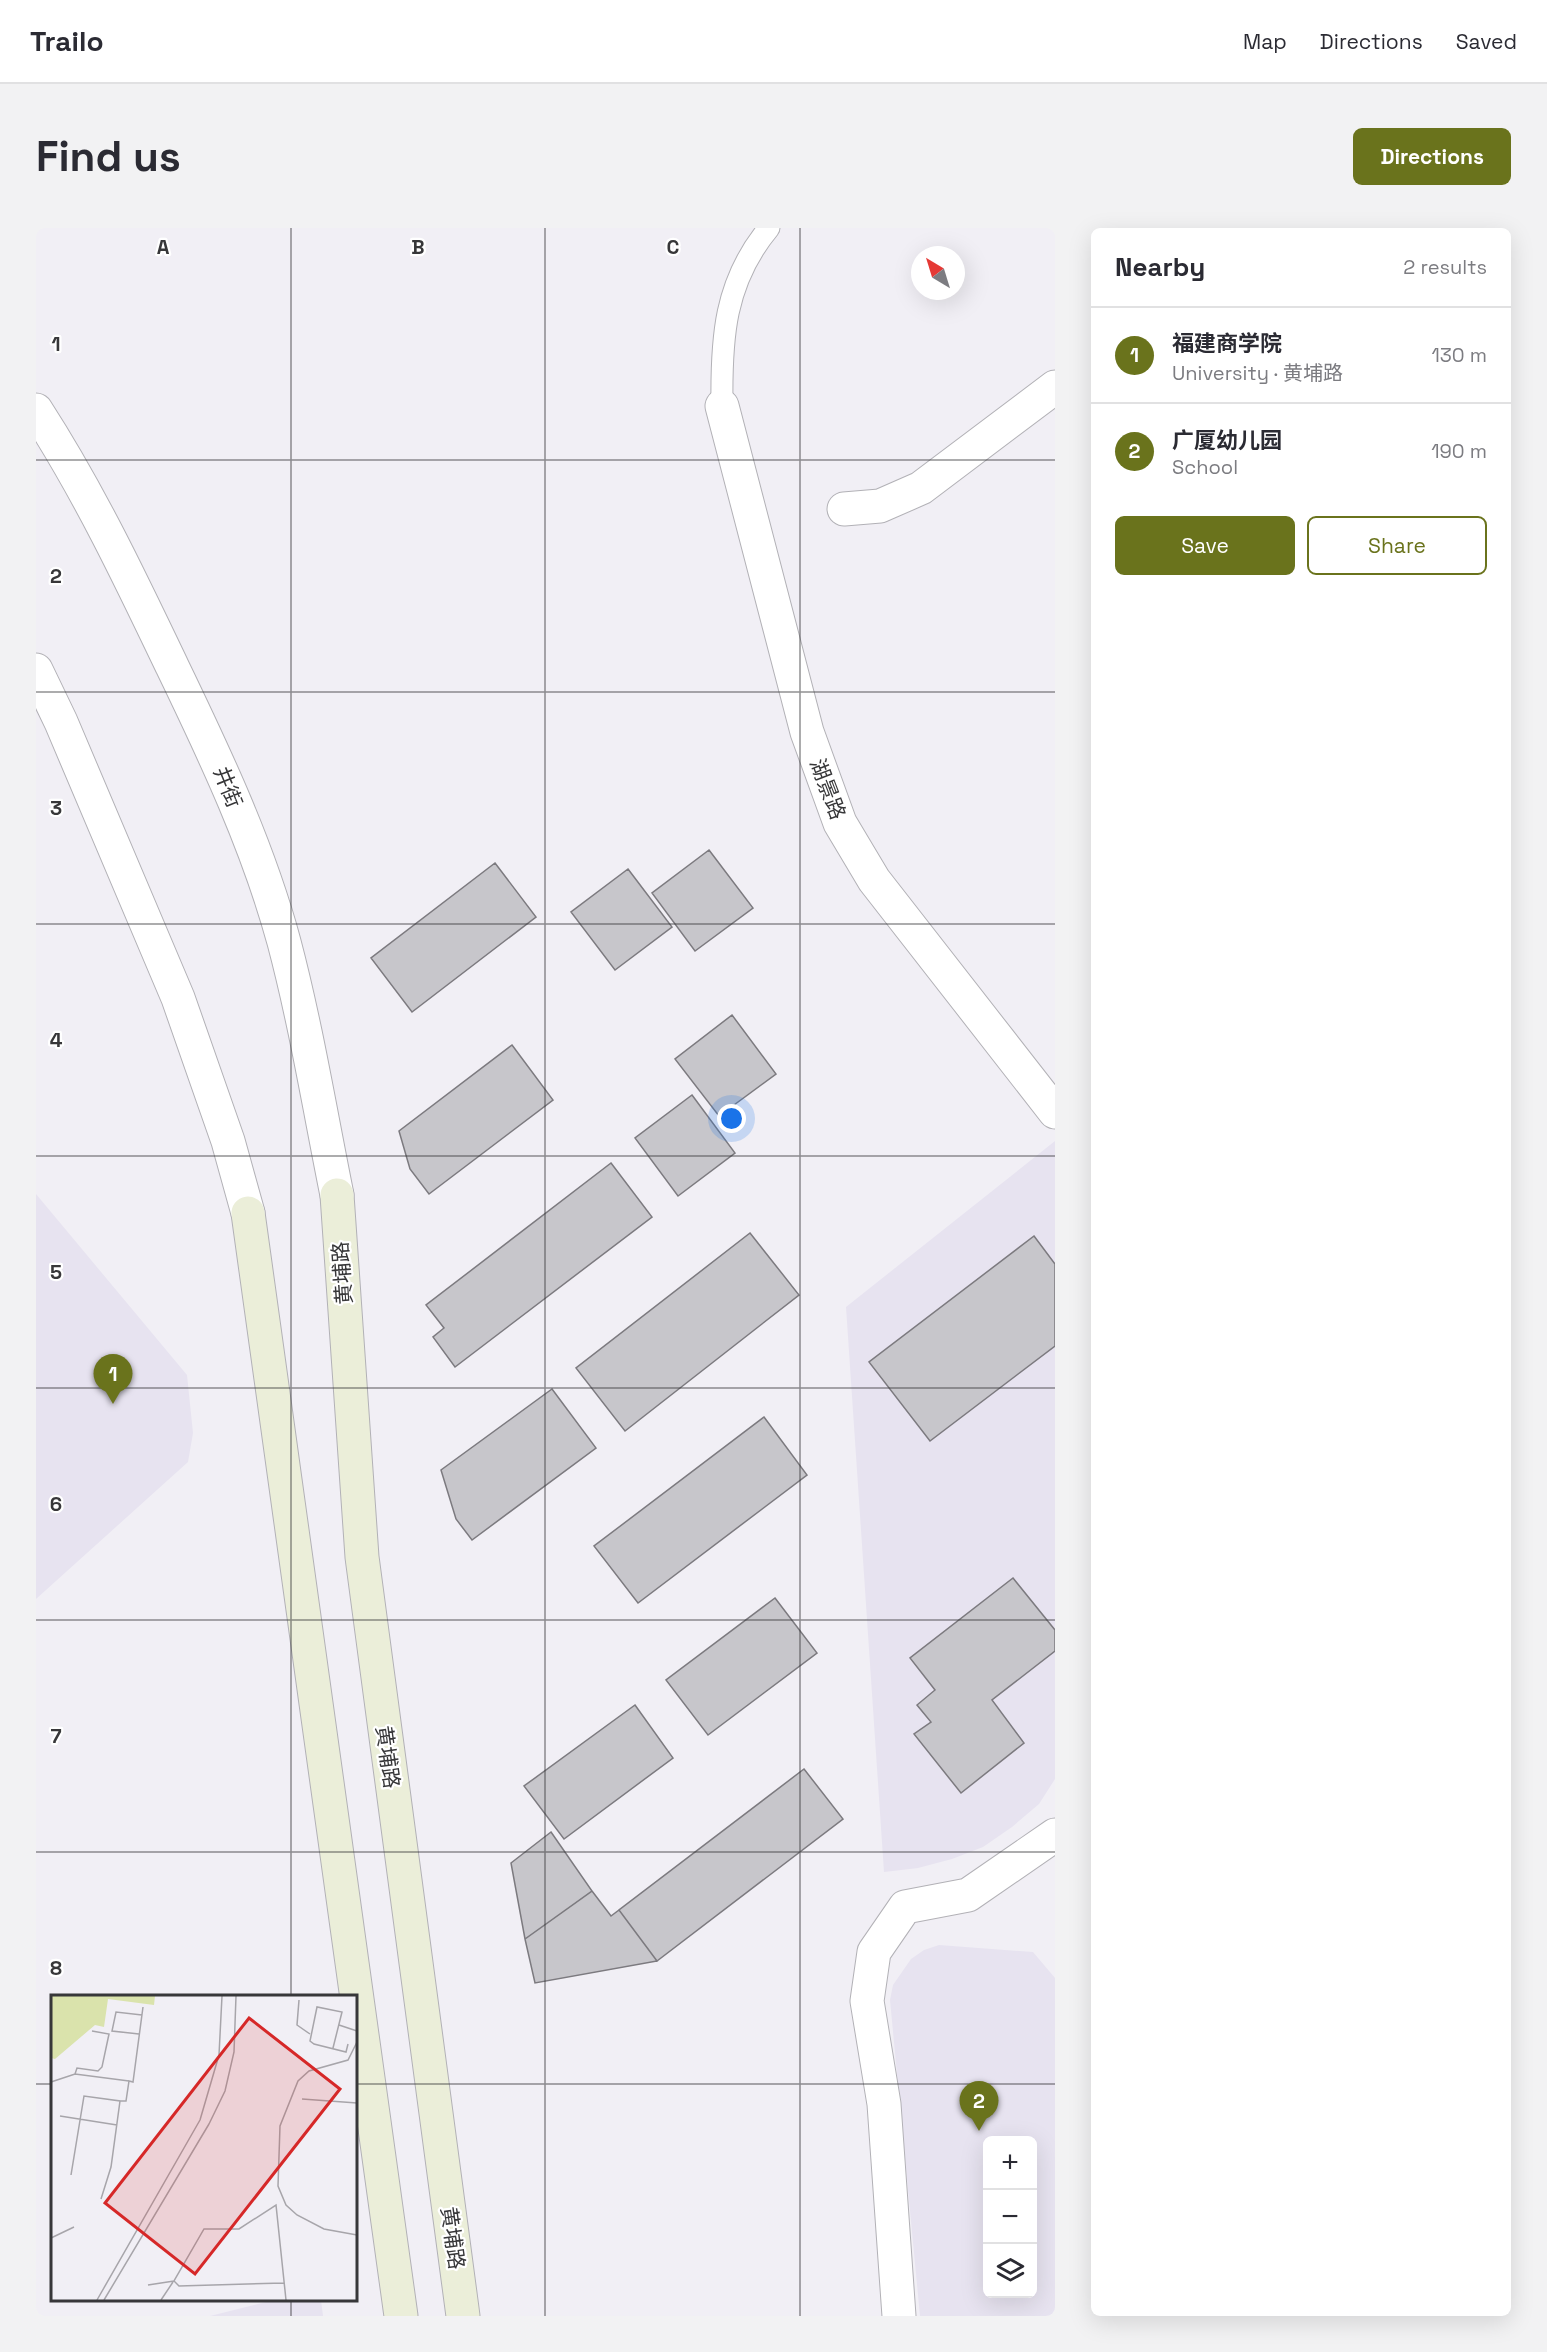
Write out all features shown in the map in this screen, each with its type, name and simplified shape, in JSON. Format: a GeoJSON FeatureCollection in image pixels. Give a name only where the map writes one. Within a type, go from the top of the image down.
{"type":"FeatureCollection","features":[{"type":"Feature","properties":{"kind":"main road","name":"黄埔路"},"geometry":{"type":"LineString","coordinates":[[337,1195],[362,1557],[463,2316]]}},
{"type":"Feature","properties":{"kind":"main road"},"geometry":{"type":"LineString","coordinates":[[248,1213],[356,1995]]}},
{"type":"Feature","properties":{"kind":"main road"},"geometry":{"type":"LineString","coordinates":[[357,1999],[401,2316]]}},
{"type":"Feature","properties":{"kind":"street"},"geometry":{"type":"LineString","coordinates":[[844,509],[880,506],[921,488],[1055,387]]}},
{"type":"Feature","properties":{"kind":"street","name":"湖景路"},"geometry":{"type":"LineString","coordinates":[[722,406],[807,732],[840,823],[874,880],[1055,1113]]}},
{"type":"Feature","properties":{"kind":"street","name":"井街"},"geometry":{"type":"LineString","coordinates":[[36,410],[70,462],[116,549],[219,765],[263,874],[284,942],[337,1195]]}},
{"type":"Feature","properties":{"kind":"street"},"geometry":{"type":"LineString","coordinates":[[36,670],[61,722],[178,998],[228,1141],[248,1213]]}},
{"type":"Feature","properties":{"kind":"street"},"geometry":{"type":"LineString","coordinates":[[899,2316],[884,2104],[867,2001],[874,1952],[905,1907],[968,1895],[1055,1835]]}},
{"type":"Feature","properties":{"kind":"lane"},"geometry":{"type":"LineString","coordinates":[[722,406],[722,352],[728,313],[740,273],[758,241],[769,228]]}},
{"type":"Feature","properties":{"kind":"shaded area"},"geometry":{"type":"Polygon","coordinates":[[[1055,1141],[1055,1779],[1039,1804],[983,1847],[952,1859],[918,1868],[884,1872],[846,1307],[1055,1141]]]}},
{"type":"Feature","properties":{"kind":"shaded area"},"geometry":{"type":"Polygon","coordinates":[[[36,1194],[187,1375],[193,1433],[188,1462],[36,1599],[36,1194]]]}},
{"type":"Feature","properties":{"kind":"shaded area"},"geometry":{"type":"Polygon","coordinates":[[[939,1945],[1033,1952],[1055,1978],[1055,2316],[920,2316],[890,2000],[893,1985],[911,1959],[924,1950],[939,1945]]]}},
{"type":"Feature","properties":{"kind":"shaded area"},"geometry":{"type":"Polygon","coordinates":[[[270,2301],[321,2301],[323,2316],[210,2316],[270,2301]]]}},
{"type":"Feature","properties":{"kind":"building"},"geometry":{"type":"Polygon","coordinates":[[[709,850],[753,908],[695,951],[652,893],[709,850]]]}},
{"type":"Feature","properties":{"kind":"building"},"geometry":{"type":"Polygon","coordinates":[[[495,863],[536,917],[412,1012],[371,958],[495,863]]]}},
{"type":"Feature","properties":{"kind":"building"},"geometry":{"type":"Polygon","coordinates":[[[628,869],[672,927],[615,970],[571,912],[628,869]]]}},
{"type":"Feature","properties":{"kind":"building"},"geometry":{"type":"Polygon","coordinates":[[[732,1015],[776,1074],[719,1116],[675,1059],[732,1015]]]}},
{"type":"Feature","properties":{"kind":"building"},"geometry":{"type":"Polygon","coordinates":[[[512,1045],[553,1100],[429,1194],[410,1169],[399,1131],[512,1045]]]}},
{"type":"Feature","properties":{"kind":"building"},"geometry":{"type":"Polygon","coordinates":[[[692,1095],[735,1153],[678,1196],[635,1138],[692,1095]]]}},
{"type":"Feature","properties":{"kind":"building"},"geometry":{"type":"Polygon","coordinates":[[[611,1163],[652,1217],[455,1367],[433,1337],[444,1328],[426,1305],[611,1163]]]}},
{"type":"Feature","properties":{"kind":"building"},"geometry":{"type":"Polygon","coordinates":[[[750,1233],[799,1295],[625,1431],[576,1368],[750,1233]]]}},
{"type":"Feature","properties":{"kind":"building"},"geometry":{"type":"Polygon","coordinates":[[[1034,1236],[1055,1264],[1055,1346],[930,1441],[869,1362],[1034,1236]]]}},
{"type":"Feature","properties":{"kind":"building"},"geometry":{"type":"Polygon","coordinates":[[[552,1389],[596,1448],[472,1540],[456,1519],[441,1470],[552,1389]]]}},
{"type":"Feature","properties":{"kind":"building"},"geometry":{"type":"Polygon","coordinates":[[[764,1417],[807,1475],[638,1603],[594,1546],[764,1417]]]}},
{"type":"Feature","properties":{"kind":"building"},"geometry":{"type":"Polygon","coordinates":[[[1013,1578],[1055,1630],[1055,1651],[992,1700],[1024,1743],[961,1793],[914,1734],[931,1722],[917,1705],[935,1690],[910,1658],[1013,1578]]]}},
{"type":"Feature","properties":{"kind":"building"},"geometry":{"type":"Polygon","coordinates":[[[775,1598],[817,1653],[708,1735],[666,1680],[775,1598]]]}},
{"type":"Feature","properties":{"kind":"building"},"geometry":{"type":"Polygon","coordinates":[[[635,1705],[673,1758],[564,1839],[524,1786],[635,1705]]]}},
{"type":"Feature","properties":{"kind":"building"},"geometry":{"type":"Polygon","coordinates":[[[804,1769],[843,1819],[657,1961],[619,1910],[804,1769]]]}},
{"type":"Feature","properties":{"kind":"building"},"geometry":{"type":"Polygon","coordinates":[[[551,1832],[592,1891],[525,1939],[511,1863],[551,1832]]]}},
{"type":"Feature","properties":{"kind":"building"},"geometry":{"type":"Polygon","coordinates":[[[592,1891],[611,1916],[619,1910],[657,1961],[535,1983],[525,1939],[592,1891]]]}},
{"type":"Feature","properties":{"kind":"place","name":"福建商学院"},"geometry":{"type":"Point","coordinates":[113,1404]}},
{"type":"Feature","properties":{"kind":"place","name":"广厦幼儿园"},"geometry":{"type":"Point","coordinates":[979,2131]}}]}
